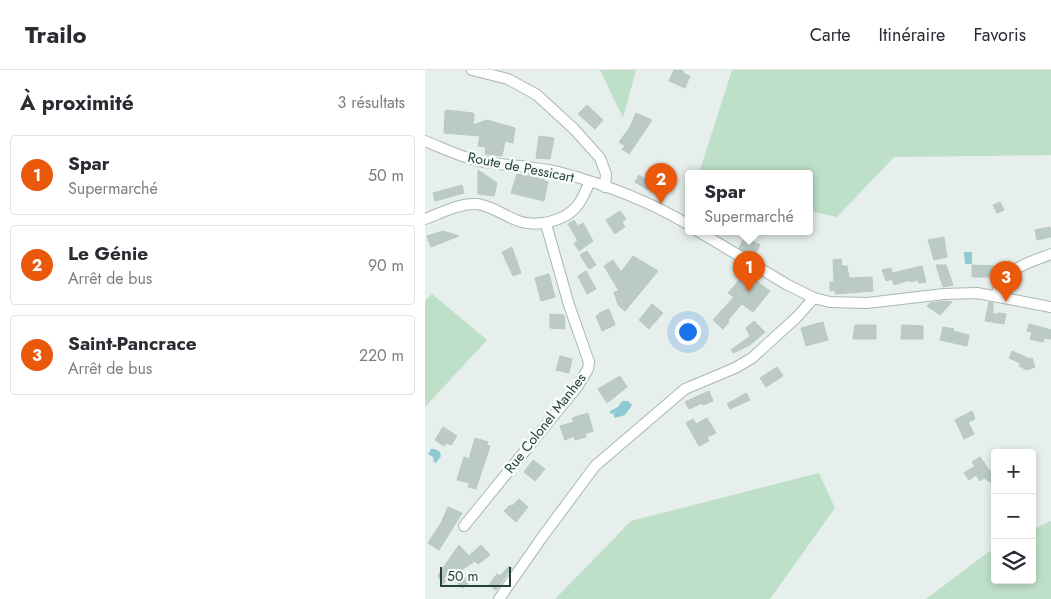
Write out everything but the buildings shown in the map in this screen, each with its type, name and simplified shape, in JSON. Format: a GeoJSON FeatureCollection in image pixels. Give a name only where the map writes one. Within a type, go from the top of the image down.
{"type":"FeatureCollection","features":[{"type":"Feature","properties":{"kind":"street"},"geometry":{"type":"LineString","coordinates":[[472,70],[508,79],[537,94],[574,129],[600,158],[606,174],[605,187]]}},
{"type":"Feature","properties":{"kind":"street","name":"Route de Pessicart"},"geometry":{"type":"LineString","coordinates":[[425,141],[472,159],[543,169],[590,182],[647,202],[685,223]]}},
{"type":"Feature","properties":{"kind":"street"},"geometry":{"type":"LineString","coordinates":[[425,219],[466,204],[478,204],[492,208],[517,221],[545,224],[569,213],[577,206],[590,182]]}},
{"type":"Feature","properties":{"kind":"street","name":"Rue Colonel Manhes"},"geometry":{"type":"LineString","coordinates":[[464,526],[577,387],[589,365],[545,224]]}},
{"type":"Feature","properties":{"kind":"street"},"geometry":{"type":"LineString","coordinates":[[705,235],[786,284],[814,298],[830,302],[848,304],[867,303],[954,293],[996,296],[1051,307]]}},
{"type":"Feature","properties":{"kind":"street"},"geometry":{"type":"LineString","coordinates":[[996,296],[999,285],[1014,270],[1051,254]]}},
{"type":"Feature","properties":{"kind":"street"},"geometry":{"type":"LineString","coordinates":[[499,599],[595,466],[685,389],[735,368],[752,358],[797,317],[814,298]]}},
{"type":"Feature","properties":{"kind":"green space"},"geometry":{"type":"Polygon","coordinates":[[[600,70],[636,70],[623,118],[600,70]]]}},
{"type":"Feature","properties":{"kind":"green space"},"geometry":{"type":"Polygon","coordinates":[[[732,70],[1051,70],[1051,155],[894,157],[837,217],[813,212],[813,170],[700,170],[732,70]]]}},
{"type":"Feature","properties":{"kind":"green space"},"geometry":{"type":"Polygon","coordinates":[[[432,294],[487,340],[425,407],[425,301],[432,294]]]}},
{"type":"Feature","properties":{"kind":"green space"},"geometry":{"type":"Polygon","coordinates":[[[819,473],[835,508],[770,599],[555,599],[631,521],[819,473]]]}},
{"type":"Feature","properties":{"kind":"green space"},"geometry":{"type":"Polygon","coordinates":[[[1051,521],[1051,599],[926,599],[991,551],[991,584],[1036,584],[1036,528],[1051,521]]]}},
{"type":"Feature","properties":{"kind":"water"},"geometry":{"type":"Polygon","coordinates":[[[964,252],[972,252],[972,264],[965,264],[964,252]]]}},
{"type":"Feature","properties":{"kind":"water"},"geometry":{"type":"Polygon","coordinates":[[[622,401],[628,401],[632,405],[625,415],[615,418],[613,414],[616,412],[610,414],[610,411],[618,407],[622,401]]]}},
{"type":"Feature","properties":{"kind":"water"},"geometry":{"type":"Polygon","coordinates":[[[431,449],[440,452],[441,456],[436,463],[433,457],[428,454],[431,449]]]}},
{"type":"Feature","properties":{"kind":"place","name":"Le Génie"},"geometry":{"type":"Point","coordinates":[661,204]}},
{"type":"Feature","properties":{"kind":"place","name":"Spar"},"geometry":{"type":"Point","coordinates":[749,292]}},
{"type":"Feature","properties":{"kind":"place","name":"Saint-Pancrace"},"geometry":{"type":"Point","coordinates":[1006,302]}}]}
